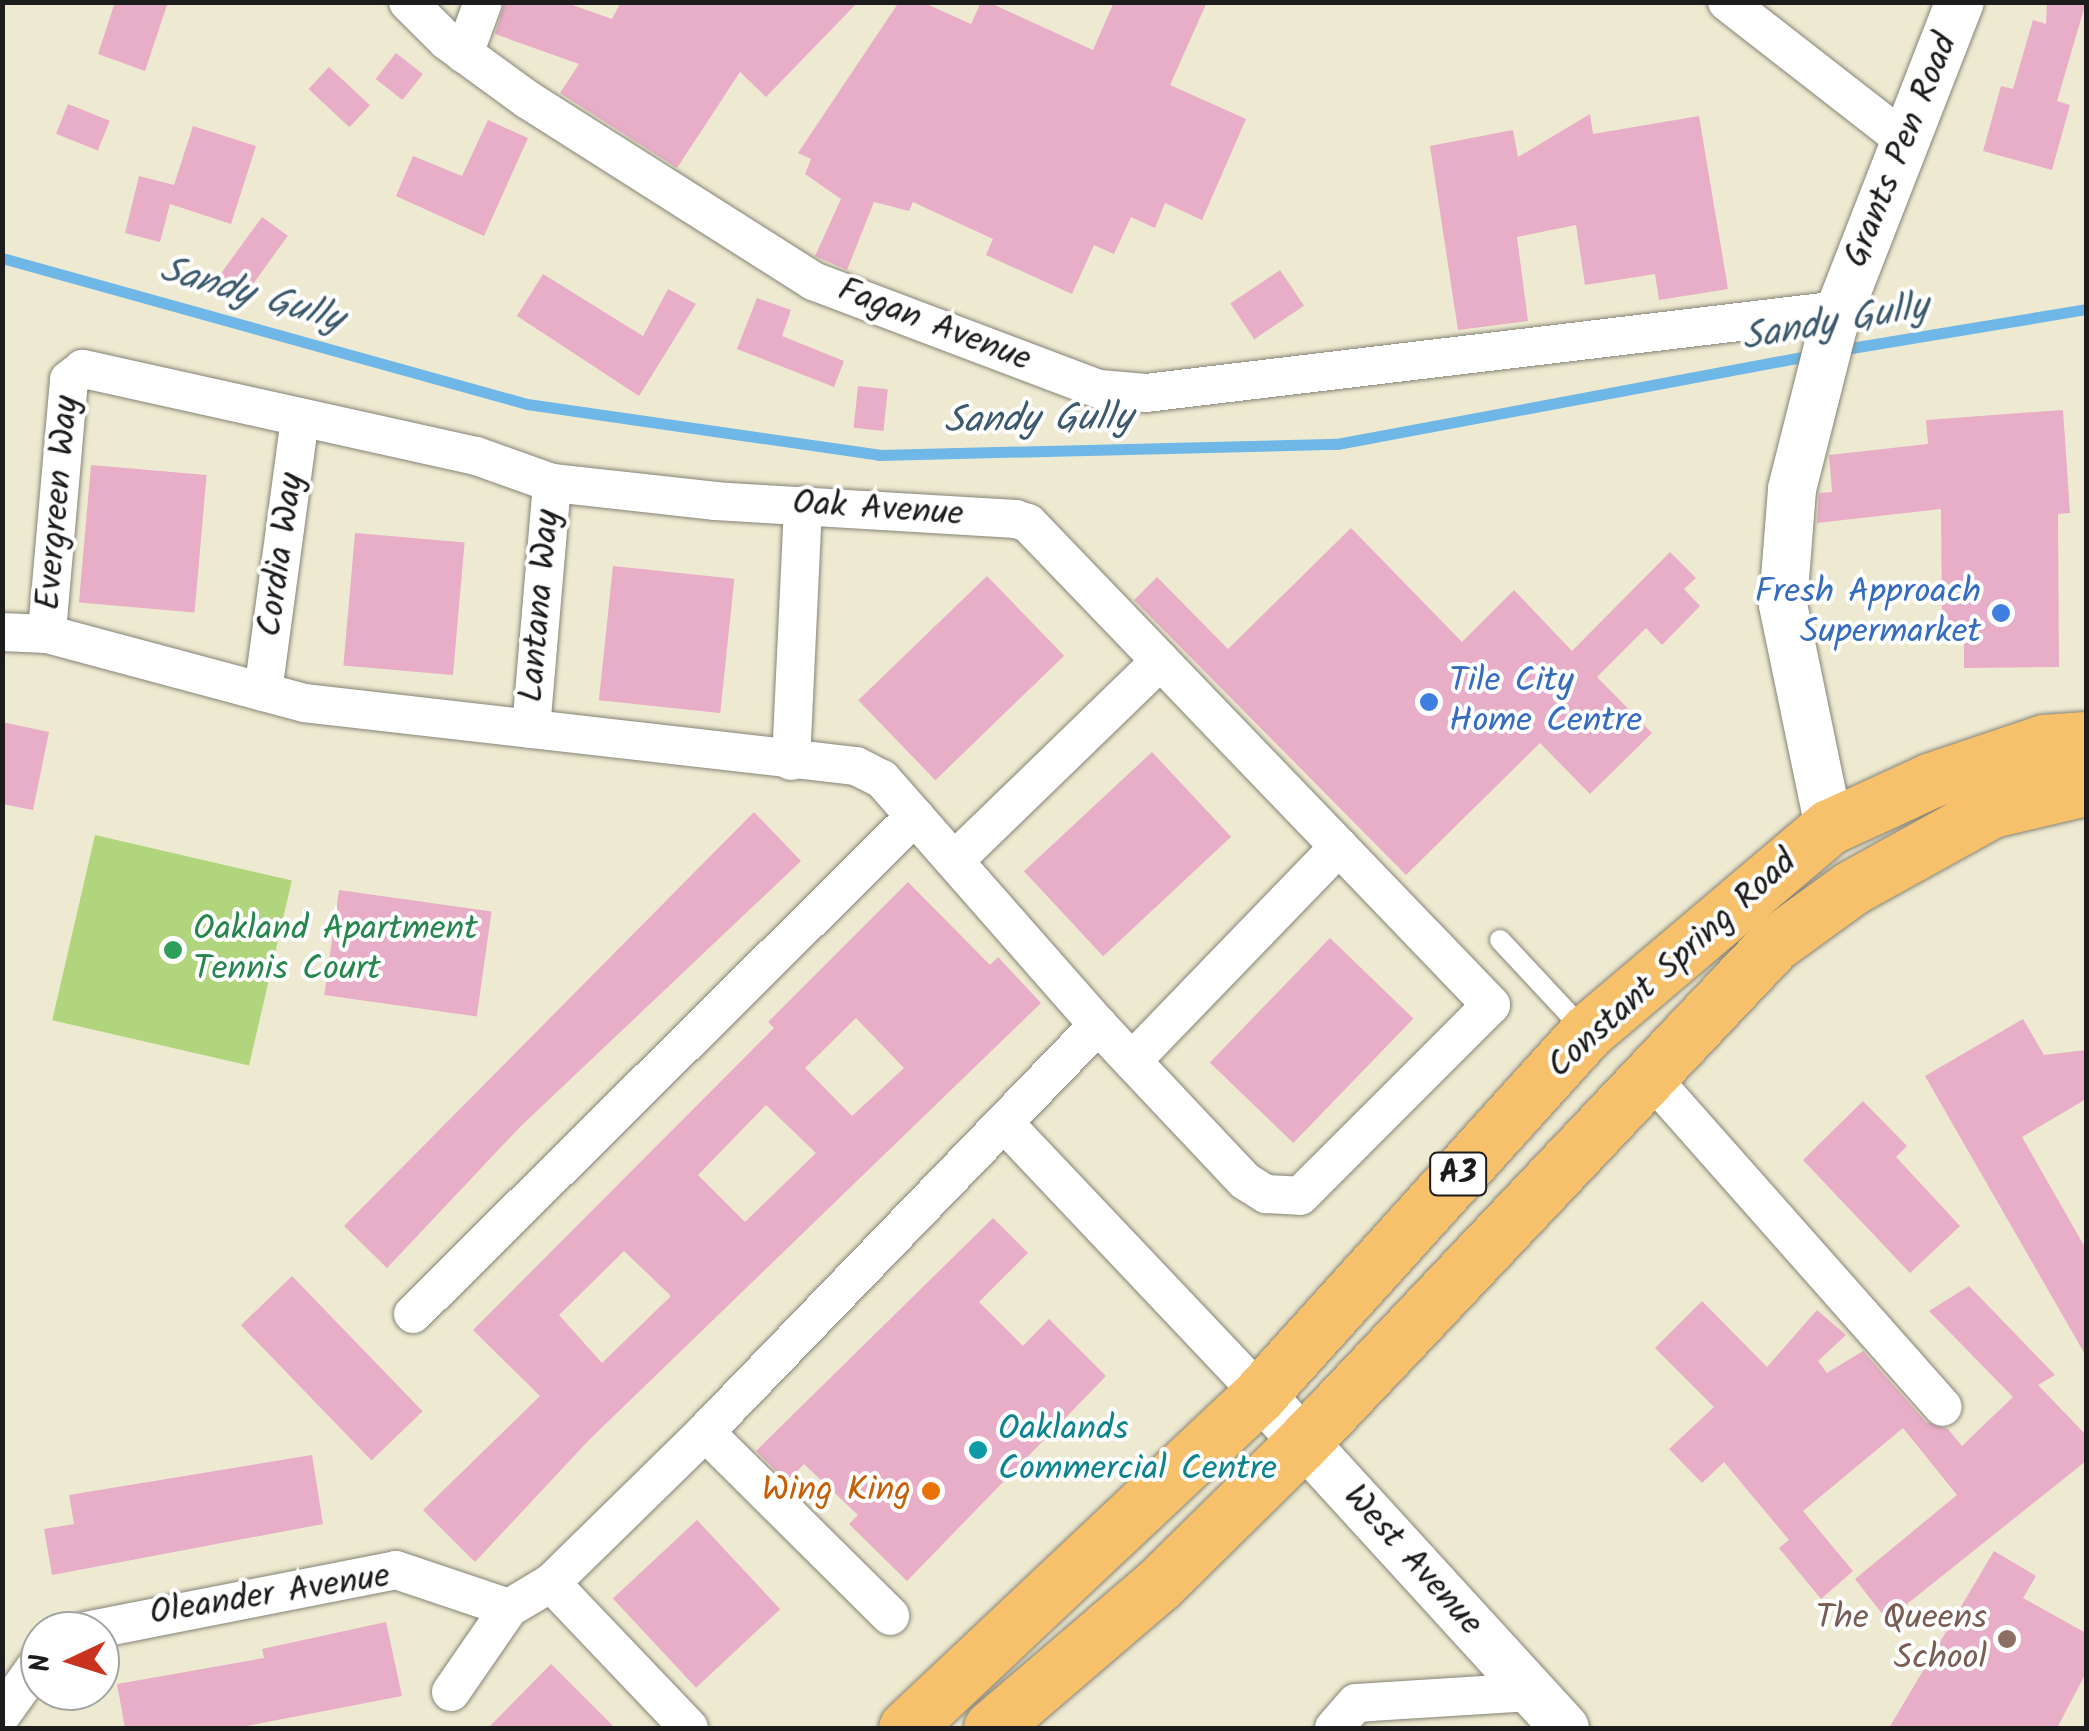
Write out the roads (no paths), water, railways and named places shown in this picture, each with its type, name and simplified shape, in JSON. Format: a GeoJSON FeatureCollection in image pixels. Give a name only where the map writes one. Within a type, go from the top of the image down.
{"type":"FeatureCollection","features":[{"type":"Feature","properties":{"kind":"main road","name":"Constant Spring Road"},"geometry":{"type":"LineString","coordinates":[[906,1728],[1260,1394],[1586,1032],[1829,827],[1932,780],[2044,742],[2086,740]]}},
{"type":"Feature","properties":{"kind":"main road","name":"Constant Spring Road"},"geometry":{"type":"LineString","coordinates":[[991,1728],[1160,1583],[1303,1442],[1774,944],[1851,888],[1992,810],[2086,788]]}},
{"type":"Feature","properties":{"kind":"street","name":"Fagan Avenue"},"geometry":{"type":"LineString","coordinates":[[408,2],[464,54],[814,281],[1099,389],[1146,393],[1836,318]]}},
{"type":"Feature","properties":{"kind":"street"},"geometry":{"type":"LineString","coordinates":[[464,54],[484,2]]}},
{"type":"Feature","properties":{"kind":"street"},"geometry":{"type":"LineString","coordinates":[[1727,2],[1904,140]]}},
{"type":"Feature","properties":{"kind":"street","name":"Grants Pen Road"},"geometry":{"type":"LineString","coordinates":[[1829,827],[1783,604],[1799,458],[1836,318],[1960,2]]}},
{"type":"Feature","properties":{"kind":"street","name":"Oak Avenue"},"geometry":{"type":"LineString","coordinates":[[73,372],[476,456],[552,483],[1028,524],[1491,1005],[1300,1196],[1266,1194],[1245,1180],[1132,1061]]}},
{"type":"Feature","properties":{"kind":"street","name":"Evergreen Way"},"geometry":{"type":"LineString","coordinates":[[47,634],[73,372]]}},
{"type":"Feature","properties":{"kind":"street","name":"Cordia Way"},"geometry":{"type":"LineString","coordinates":[[264,692],[300,418]]}},
{"type":"Feature","properties":{"kind":"street","name":"Lantana Way"},"geometry":{"type":"LineString","coordinates":[[531,729],[552,483]]}},
{"type":"Feature","properties":{"kind":"street"},"geometry":{"type":"LineString","coordinates":[[791,761],[803,505]]}},
{"type":"Feature","properties":{"kind":"street"},"geometry":{"type":"LineString","coordinates":[[2,632],[47,634],[304,703],[856,766],[882,779],[1132,1061],[1339,847]]}},
{"type":"Feature","properties":{"kind":"street"},"geometry":{"type":"LineString","coordinates":[[955,860],[1160,661]]}},
{"type":"Feature","properties":{"kind":"street"},"geometry":{"type":"LineString","coordinates":[[413,1314],[915,816]]}},
{"type":"Feature","properties":{"kind":"street"},"geometry":{"type":"LineString","coordinates":[[451,1692],[509,1608],[551,1582],[705,1432],[1006,1126],[1098,1025]]}},
{"type":"Feature","properties":{"kind":"street"},"geometry":{"type":"LineString","coordinates":[[1649,1075],[1944,1407]]}},
{"type":"Feature","properties":{"kind":"street"},"geometry":{"type":"LineString","coordinates":[[1006,1126],[1260,1394]]}},
{"type":"Feature","properties":{"kind":"street","name":"West Avenue"},"geometry":{"type":"LineString","coordinates":[[1260,1394],[1565,1728]]}},
{"type":"Feature","properties":{"kind":"street"},"geometry":{"type":"LineString","coordinates":[[705,1432],[890,1616]]}},
{"type":"Feature","properties":{"kind":"street","name":"Oleander Avenue"},"geometry":{"type":"LineString","coordinates":[[120,1624],[396,1570],[509,1608]]}},
{"type":"Feature","properties":{"kind":"street"},"geometry":{"type":"LineString","coordinates":[[551,1582],[689,1728]]}},
{"type":"Feature","properties":{"kind":"street"},"geometry":{"type":"LineString","coordinates":[[2,1714],[20,1689]]}},
{"type":"Feature","properties":{"kind":"street"},"geometry":{"type":"LineString","coordinates":[[1334,1728],[1356,1703],[1531,1692]]}},
{"type":"Feature","properties":{"kind":"lane"},"geometry":{"type":"LineString","coordinates":[[1500,940],[1586,1032]]}},
{"type":"Feature","properties":{"kind":"waterway","name":"Sandy Gully"},"geometry":{"type":"LineString","coordinates":[[2,258],[527,404],[879,455],[1337,444],[1816,354]]}},
{"type":"Feature","properties":{"kind":"waterway","name":"Sandy Gully"},"geometry":{"type":"LineString","coordinates":[[1839,350],[2086,309]]}},
{"type":"Feature","properties":{"kind":"place","name":"Fresh Approach Supermarket"},"geometry":{"type":"Point","coordinates":[2001,613]}},
{"type":"Feature","properties":{"kind":"place","name":"Tile City Home Centre"},"geometry":{"type":"Point","coordinates":[1429,702]}},
{"type":"Feature","properties":{"kind":"place","name":"Oakland Apartment Tennis Court"},"geometry":{"type":"Point","coordinates":[173,950]}},
{"type":"Feature","properties":{"kind":"place","name":"Oaklands Commercial Centre"},"geometry":{"type":"Point","coordinates":[978,1450]}},
{"type":"Feature","properties":{"kind":"place","name":"Wing King"},"geometry":{"type":"Point","coordinates":[931,1491]}},
{"type":"Feature","properties":{"kind":"place","name":"The Queens School"},"geometry":{"type":"Point","coordinates":[2007,1639]}}]}
